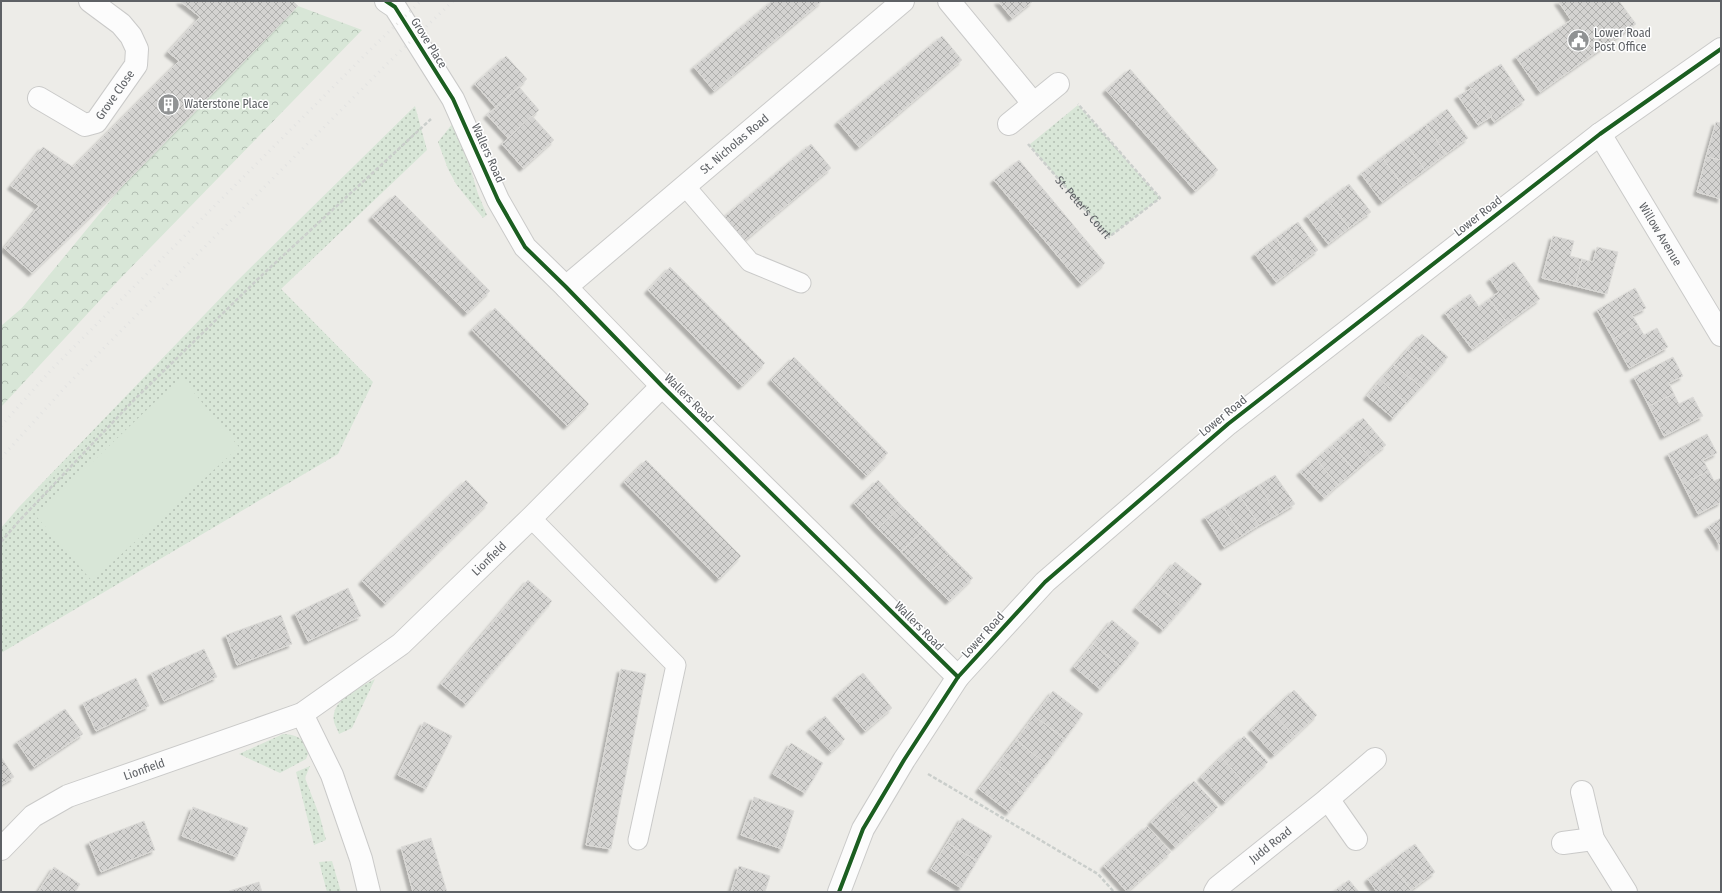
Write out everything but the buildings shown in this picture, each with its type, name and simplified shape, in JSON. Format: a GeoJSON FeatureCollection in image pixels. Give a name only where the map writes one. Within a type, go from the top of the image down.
{"type":"FeatureCollection","features":[{"type":"Feature","properties":{"kind":"street","name":"Grove Close"},"geometry":{"type":"LineString","coordinates":[[39,98],[85,124],[96,122],[136,66],[138,49],[131,36],[121,24],[90,1]]}},
{"type":"Feature","properties":{"kind":"street","name":"Grove Place"},"geometry":{"type":"LineString","coordinates":[[386,1],[395,7],[453,99]]}},
{"type":"Feature","properties":{"kind":"street","name":"St. Nicholas Road"},"geometry":{"type":"LineString","coordinates":[[566,287],[903,1]]}},
{"type":"Feature","properties":{"kind":"street"},"geometry":{"type":"LineString","coordinates":[[949,1],[1034,103]]}},
{"type":"Feature","properties":{"kind":"street","name":"Lower Road"},"geometry":{"type":"LineString","coordinates":[[839,892],[863,829],[904,760],[958,678],[1045,582],[1228,424],[1600,134],[1721,49]]}},
{"type":"Feature","properties":{"kind":"street"},"geometry":{"type":"LineString","coordinates":[[1009,124],[1058,84]]}},
{"type":"Feature","properties":{"kind":"street","name":"Wallers Road"},"geometry":{"type":"LineString","coordinates":[[453,99],[498,200],[525,247],[662,386],[958,678]]}},
{"type":"Feature","properties":{"kind":"street","name":"Willow Avenue"},"geometry":{"type":"LineString","coordinates":[[1600,134],[1721,335]]}},
{"type":"Feature","properties":{"kind":"street","name":"Lionfield"},"geometry":{"type":"LineString","coordinates":[[1,849],[33,816],[68,796],[302,714],[402,644],[662,386]]}},
{"type":"Feature","properties":{"kind":"street"},"geometry":{"type":"LineString","coordinates":[[302,714],[332,775],[361,858],[369,892]]}},
{"type":"Feature","properties":{"kind":"street","name":"Judd Road"},"geometry":{"type":"LineString","coordinates":[[1214,892],[1218,887],[1328,799],[1375,759]]}},
{"type":"Feature","properties":{"kind":"street"},"geometry":{"type":"LineString","coordinates":[[1582,792],[1593,839],[1626,892]]}},
{"type":"Feature","properties":{"kind":"street"},"geometry":{"type":"LineString","coordinates":[[1328,799],[1356,838]]}},
{"type":"Feature","properties":{"kind":"street"},"geometry":{"type":"LineString","coordinates":[[1563,843],[1593,839]]}},
{"type":"Feature","properties":{"kind":"lane"},"geometry":{"type":"LineString","coordinates":[[685,186],[750,262],[801,283]]}},
{"type":"Feature","properties":{"kind":"lane"},"geometry":{"type":"LineString","coordinates":[[530,518],[676,665],[638,840]]}},
{"type":"Feature","properties":{"kind":"path"},"geometry":{"type":"LineString","coordinates":[[1,542],[19,521],[133,401],[250,286],[453,99]]}},
{"type":"Feature","properties":{"kind":"path"},"geometry":{"type":"LineString","coordinates":[[904,760],[1098,874],[1114,892]]}},
{"type":"Feature","properties":{"kind":"green space"},"geometry":{"type":"Polygon","coordinates":[[[298,6],[362,30],[115,284],[1,407],[1,326],[22,308],[124,184],[298,6]]]}},
{"type":"Feature","properties":{"kind":"green space"},"geometry":{"type":"Polygon","coordinates":[[[1078,105],[1160,198],[1109,237],[1029,145],[1078,105]]]}},
{"type":"Feature","properties":{"kind":"green space"},"geometry":{"type":"Polygon","coordinates":[[[415,106],[427,150],[281,289],[373,382],[338,454],[1,653],[1,528],[19,507],[234,284],[415,106]]]}},
{"type":"Feature","properties":{"kind":"green space"},"geometry":{"type":"Polygon","coordinates":[[[453,123],[465,150],[478,194],[487,215],[483,218],[456,184],[448,169],[438,142],[453,123]]]}},
{"type":"Feature","properties":{"kind":"green space"},"geometry":{"type":"Polygon","coordinates":[[[181,377],[239,447],[92,581],[36,516],[181,377]]]}},
{"type":"Feature","properties":{"kind":"green space"},"geometry":{"type":"Polygon","coordinates":[[[375,679],[352,728],[339,734],[334,722],[336,707],[347,695],[375,679]]]}},
{"type":"Feature","properties":{"kind":"green space"},"geometry":{"type":"Polygon","coordinates":[[[283,734],[292,735],[299,738],[310,749],[306,759],[280,773],[239,754],[283,734]]]}},
{"type":"Feature","properties":{"kind":"green space"},"geometry":{"type":"Polygon","coordinates":[[[310,766],[305,778],[320,817],[326,840],[314,845],[296,772],[310,766]]]}},
{"type":"Feature","properties":{"kind":"green space"},"geometry":{"type":"Polygon","coordinates":[[[332,861],[341,892],[327,892],[319,862],[332,861]]]}},
{"type":"Feature","properties":{"kind":"railway"},"geometry":{"type":"LineString","coordinates":[[1,426],[52,369],[375,45],[421,1]]}},
{"type":"Feature","properties":{"kind":"railway"},"geometry":{"type":"LineString","coordinates":[[1,458],[68,384],[390,61],[453,1]]}},
{"type":"Feature","properties":{"kind":"cycle path"},"geometry":{"type":"LineString","coordinates":[[386,1],[395,7],[453,99],[498,200],[525,247],[662,386],[958,677]]}},
{"type":"Feature","properties":{"kind":"cycle path"},"geometry":{"type":"LineString","coordinates":[[839,892],[863,829],[904,760],[958,677],[1045,582],[1228,424],[1600,134],[1721,49]]}},
{"type":"Feature","properties":{"kind":"place","name":"Lower Road Post Office"},"geometry":{"type":"Point","coordinates":[1579,40]}},
{"type":"Feature","properties":{"kind":"place","name":"Waterstone Place"},"geometry":{"type":"Point","coordinates":[169,104]}}]}
